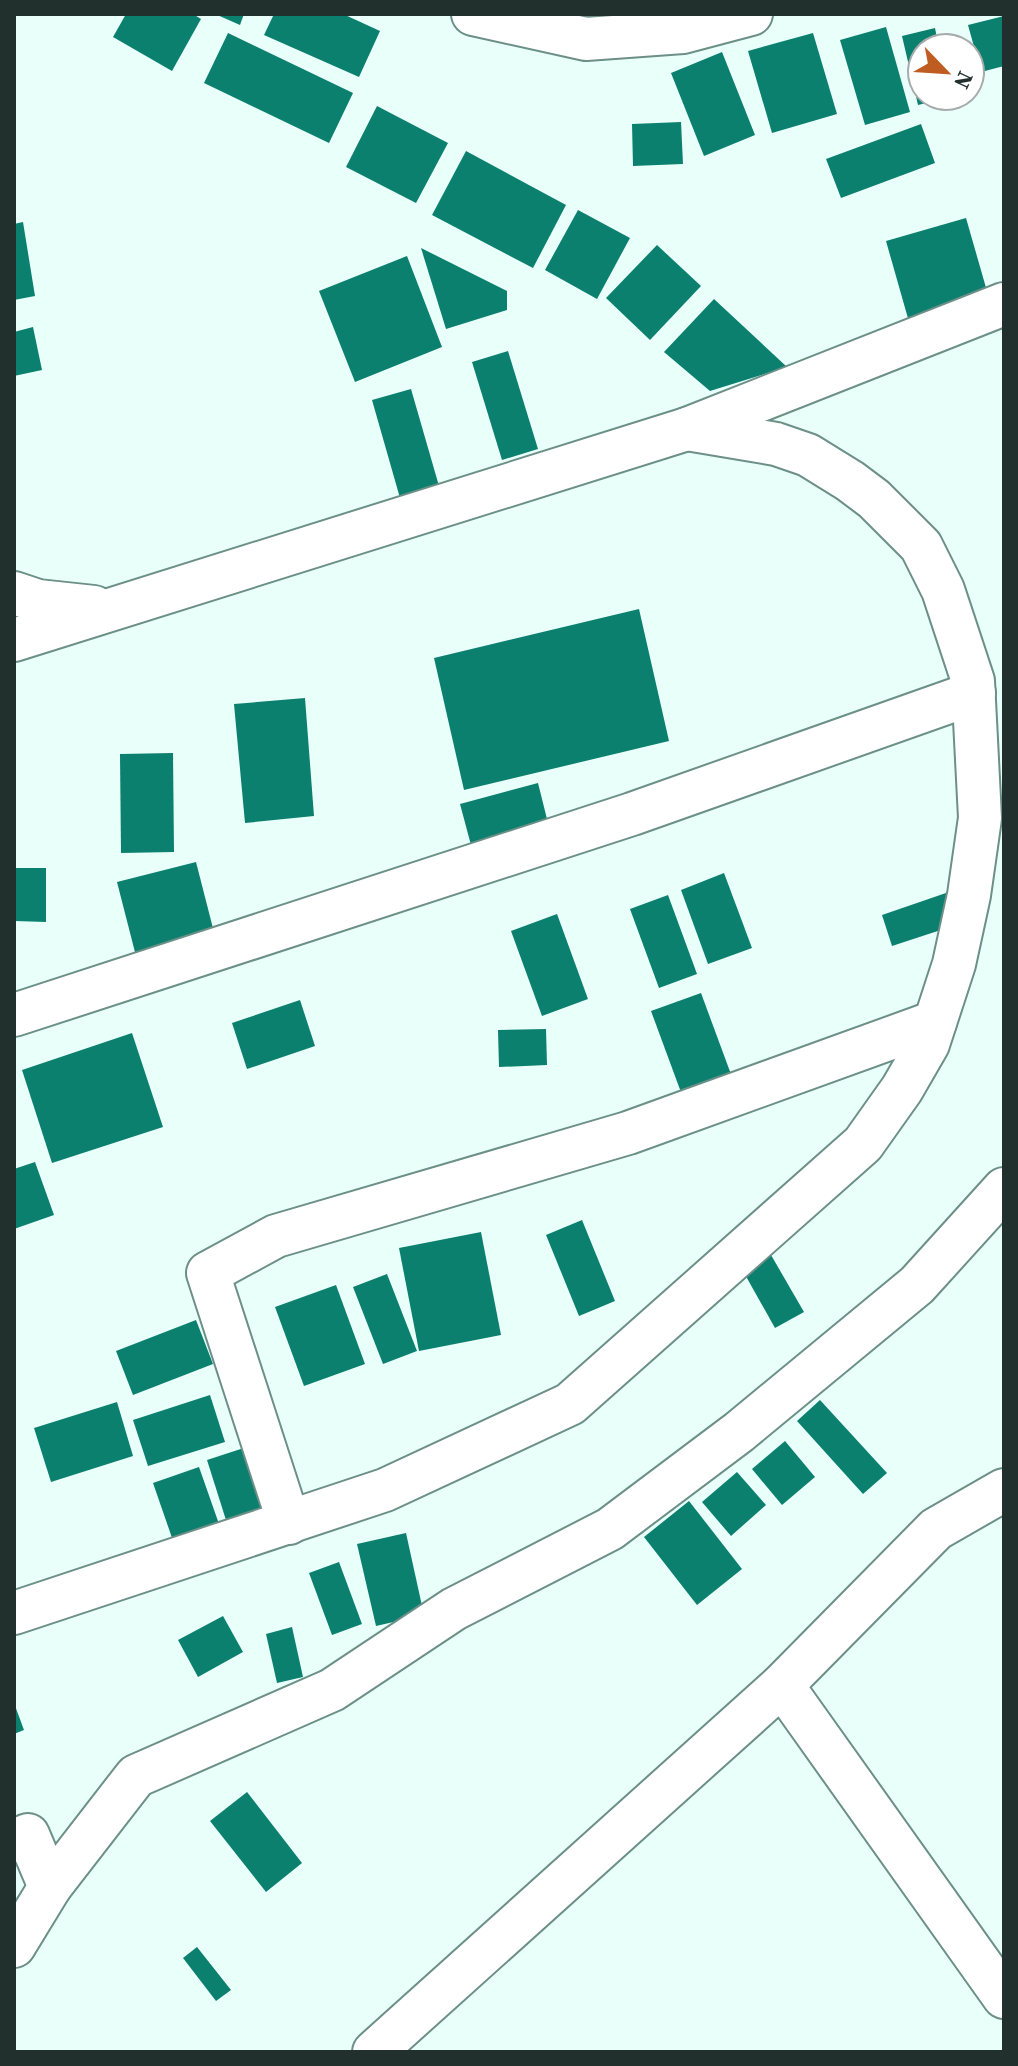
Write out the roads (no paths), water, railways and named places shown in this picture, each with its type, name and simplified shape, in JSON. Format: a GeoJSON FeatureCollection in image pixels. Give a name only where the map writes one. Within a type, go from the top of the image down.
{"type":"FeatureCollection","features":[{"type":"Feature","properties":{"kind":"street"},"geometry":{"type":"LineString","coordinates":[[473,14],[586,39],[683,32],[751,14]]}},
{"type":"Feature","properties":{"kind":"street"},"geometry":{"type":"LineString","coordinates":[[14,640],[687,429],[1004,304]]}},
{"type":"Feature","properties":{"kind":"street"},"geometry":{"type":"LineString","coordinates":[[14,1613],[385,1490],[570,1404],[863,1144],[902,1089],[928,1044],[954,964],[969,895],[980,818],[973,681],[943,590],[921,546],[874,499],[808,455],[776,444],[687,429]]}},
{"type":"Feature","properties":{"kind":"street"},"geometry":{"type":"LineString","coordinates":[[14,593],[38,601],[77,607],[116,607]]}},
{"type":"Feature","properties":{"kind":"street"},"geometry":{"type":"LineString","coordinates":[[14,1015],[632,814],[974,693]]}},
{"type":"Feature","properties":{"kind":"street"},"geometry":{"type":"LineString","coordinates":[[289,1523],[208,1273],[276,1236],[628,1133],[935,1022]]}},
{"type":"Feature","properties":{"kind":"street"},"geometry":{"type":"LineString","coordinates":[[14,1946],[50,1887],[136,1776],[332,1690],[454,1609],[610,1529],[739,1432],[917,1285],[1004,1189]]}},
{"type":"Feature","properties":{"kind":"street"},"geometry":{"type":"LineString","coordinates":[[374,2052],[782,1685],[936,1529],[1004,1490]]}},
{"type":"Feature","properties":{"kind":"street"},"geometry":{"type":"LineString","coordinates":[[782,1685],[1004,1997]]}},
{"type":"Feature","properties":{"kind":"street"},"geometry":{"type":"LineString","coordinates":[[14,1841],[28,1835],[50,1887]]}}]}
